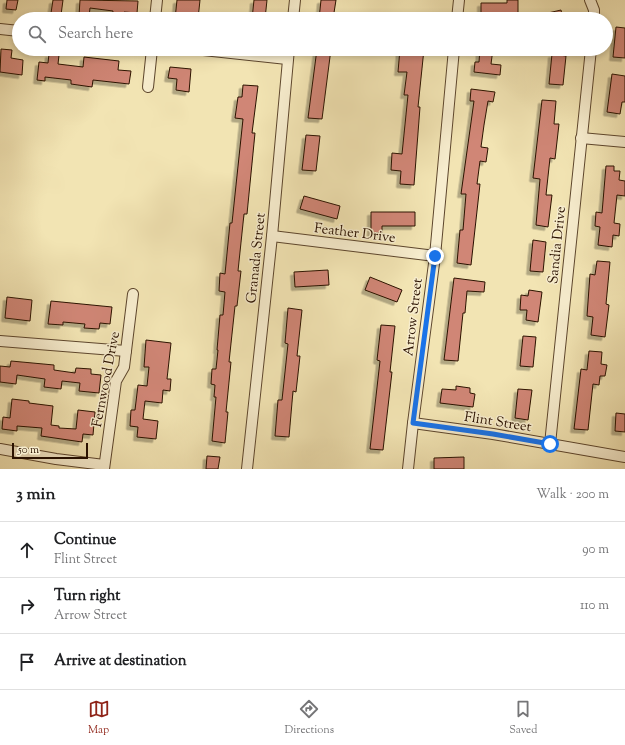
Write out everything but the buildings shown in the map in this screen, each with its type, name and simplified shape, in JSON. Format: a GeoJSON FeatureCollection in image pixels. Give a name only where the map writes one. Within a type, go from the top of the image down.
{"type":"FeatureCollection","features":[{"type":"Feature","properties":{"kind":"street"},"geometry":{"type":"LineString","coordinates":[[156,12],[157,0]]}},
{"type":"Feature","properties":{"kind":"street"},"geometry":{"type":"LineString","coordinates":[[294,12],[295,0]]}},
{"type":"Feature","properties":{"kind":"street"},"geometry":{"type":"LineString","coordinates":[[457,12],[458,0]]}},
{"type":"Feature","properties":{"kind":"street"},"geometry":{"type":"LineString","coordinates":[[590,0],[594,12]]}},
{"type":"Feature","properties":{"kind":"street"},"geometry":{"type":"LineString","coordinates":[[0,29],[12,30]]}},
{"type":"Feature","properties":{"kind":"street"},"geometry":{"type":"LineString","coordinates":[[148,87],[151,56]]}},
{"type":"Feature","properties":{"kind":"street","name":"Granada Street"},"geometry":{"type":"LineString","coordinates":[[246,469],[272,236],[288,56]]}},
{"type":"Feature","properties":{"kind":"street","name":"Arrow Street"},"geometry":{"type":"LineString","coordinates":[[408,469],[435,256],[453,56]]}},
{"type":"Feature","properties":{"kind":"street","name":"Sandia Drive"},"geometry":{"type":"LineString","coordinates":[[550,444],[590,56]]}},
{"type":"Feature","properties":{"kind":"street"},"geometry":{"type":"LineString","coordinates":[[582,138],[625,142]]}},
{"type":"Feature","properties":{"kind":"street","name":"Feather Drive"},"geometry":{"type":"LineString","coordinates":[[272,236],[435,256]]}},
{"type":"Feature","properties":{"kind":"street","name":"Fernwood Drive"},"geometry":{"type":"LineString","coordinates":[[104,467],[116,381],[124,367],[133,294]]}},
{"type":"Feature","properties":{"kind":"street"},"geometry":{"type":"LineString","coordinates":[[0,341],[126,351]]}},
{"type":"Feature","properties":{"kind":"street","name":"Flint Street"},"geometry":{"type":"LineString","coordinates":[[413,423],[493,434],[625,457]]}},
{"type":"Feature","properties":{"kind":"street"},"geometry":{"type":"LineString","coordinates":[[0,449],[104,467]]}},
{"type":"Feature","properties":{"kind":"route"},"geometry":{"type":"LineString","coordinates":[[435,256],[413,423],[493,434],[550,444]]}}]}
